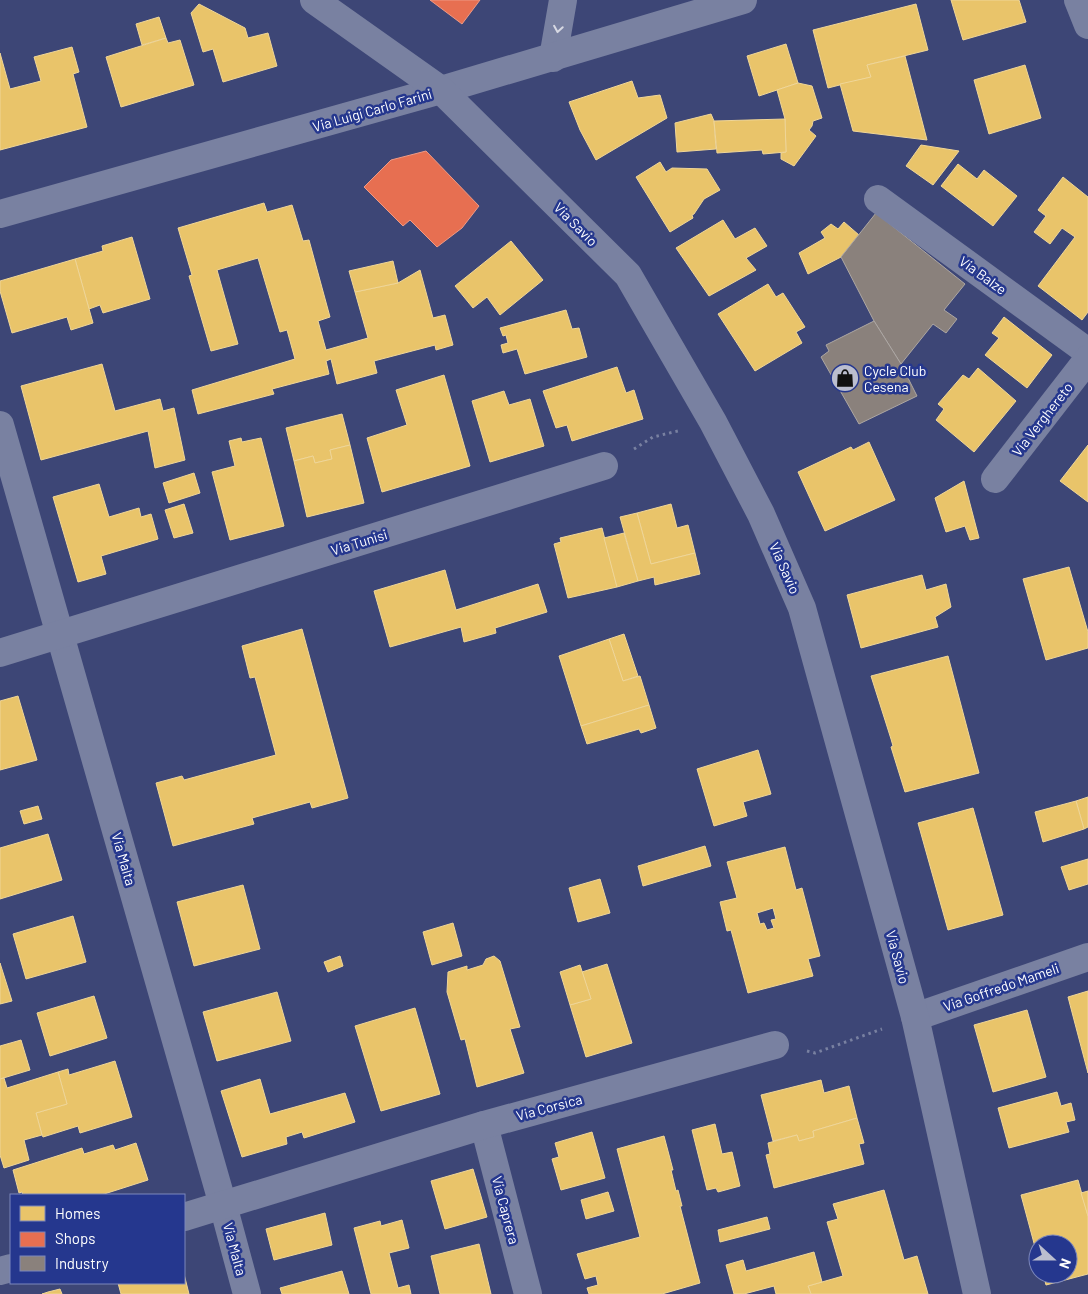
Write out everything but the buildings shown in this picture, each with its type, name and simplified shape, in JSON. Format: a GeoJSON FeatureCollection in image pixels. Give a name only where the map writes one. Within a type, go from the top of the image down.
{"type":"FeatureCollection","features":[{"type":"Feature","properties":{"kind":"street","name":"Via Savio"},"geometry":{"type":"LineString","coordinates":[[314,0],[441,90],[628,275],[713,422],[761,514],[802,608],[915,1017],[977,1294]]}},
{"type":"Feature","properties":{"kind":"street"},"geometry":{"type":"LineString","coordinates":[[553,58],[563,0]]}},
{"type":"Feature","properties":{"kind":"street","name":"Via Luigi Carlo Farini"},"geometry":{"type":"LineString","coordinates":[[0,214],[553,58],[743,0]]}},
{"type":"Feature","properties":{"kind":"street"},"geometry":{"type":"LineString","coordinates":[[1078,0],[1088,26]]}},
{"type":"Feature","properties":{"kind":"street","name":"Via Balze"},"geometry":{"type":"LineString","coordinates":[[878,198],[1088,352]]}},
{"type":"Feature","properties":{"kind":"street","name":"Via Verghereto"},"geometry":{"type":"LineString","coordinates":[[996,479],[1088,358]]}},
{"type":"Feature","properties":{"kind":"street","name":"Via Malta"},"geometry":{"type":"LineString","coordinates":[[0,425],[247,1294]]}},
{"type":"Feature","properties":{"kind":"street","name":"Via Tunisi"},"geometry":{"type":"LineString","coordinates":[[0,653],[604,466]]}},
{"type":"Feature","properties":{"kind":"street","name":"Via Goffredo Mameli"},"geometry":{"type":"LineString","coordinates":[[915,1017],[1088,957]]}},
{"type":"Feature","properties":{"kind":"street","name":"Via Corsica"},"geometry":{"type":"LineString","coordinates":[[185,1217],[484,1125],[775,1045]]}},
{"type":"Feature","properties":{"kind":"street","name":"Via Caprera"},"geometry":{"type":"LineString","coordinates":[[484,1125],[528,1294]]}},
{"type":"Feature","properties":{"kind":"path"},"geometry":{"type":"LineString","coordinates":[[604,466],[653,437],[713,422]]}},
{"type":"Feature","properties":{"kind":"path"},"geometry":{"type":"LineString","coordinates":[[775,1045],[815,1052],[915,1017]]}},
{"type":"Feature","properties":{"kind":"place","name":"Cycle Club Cesena"},"geometry":{"type":"Point","coordinates":[845,378]}}]}
